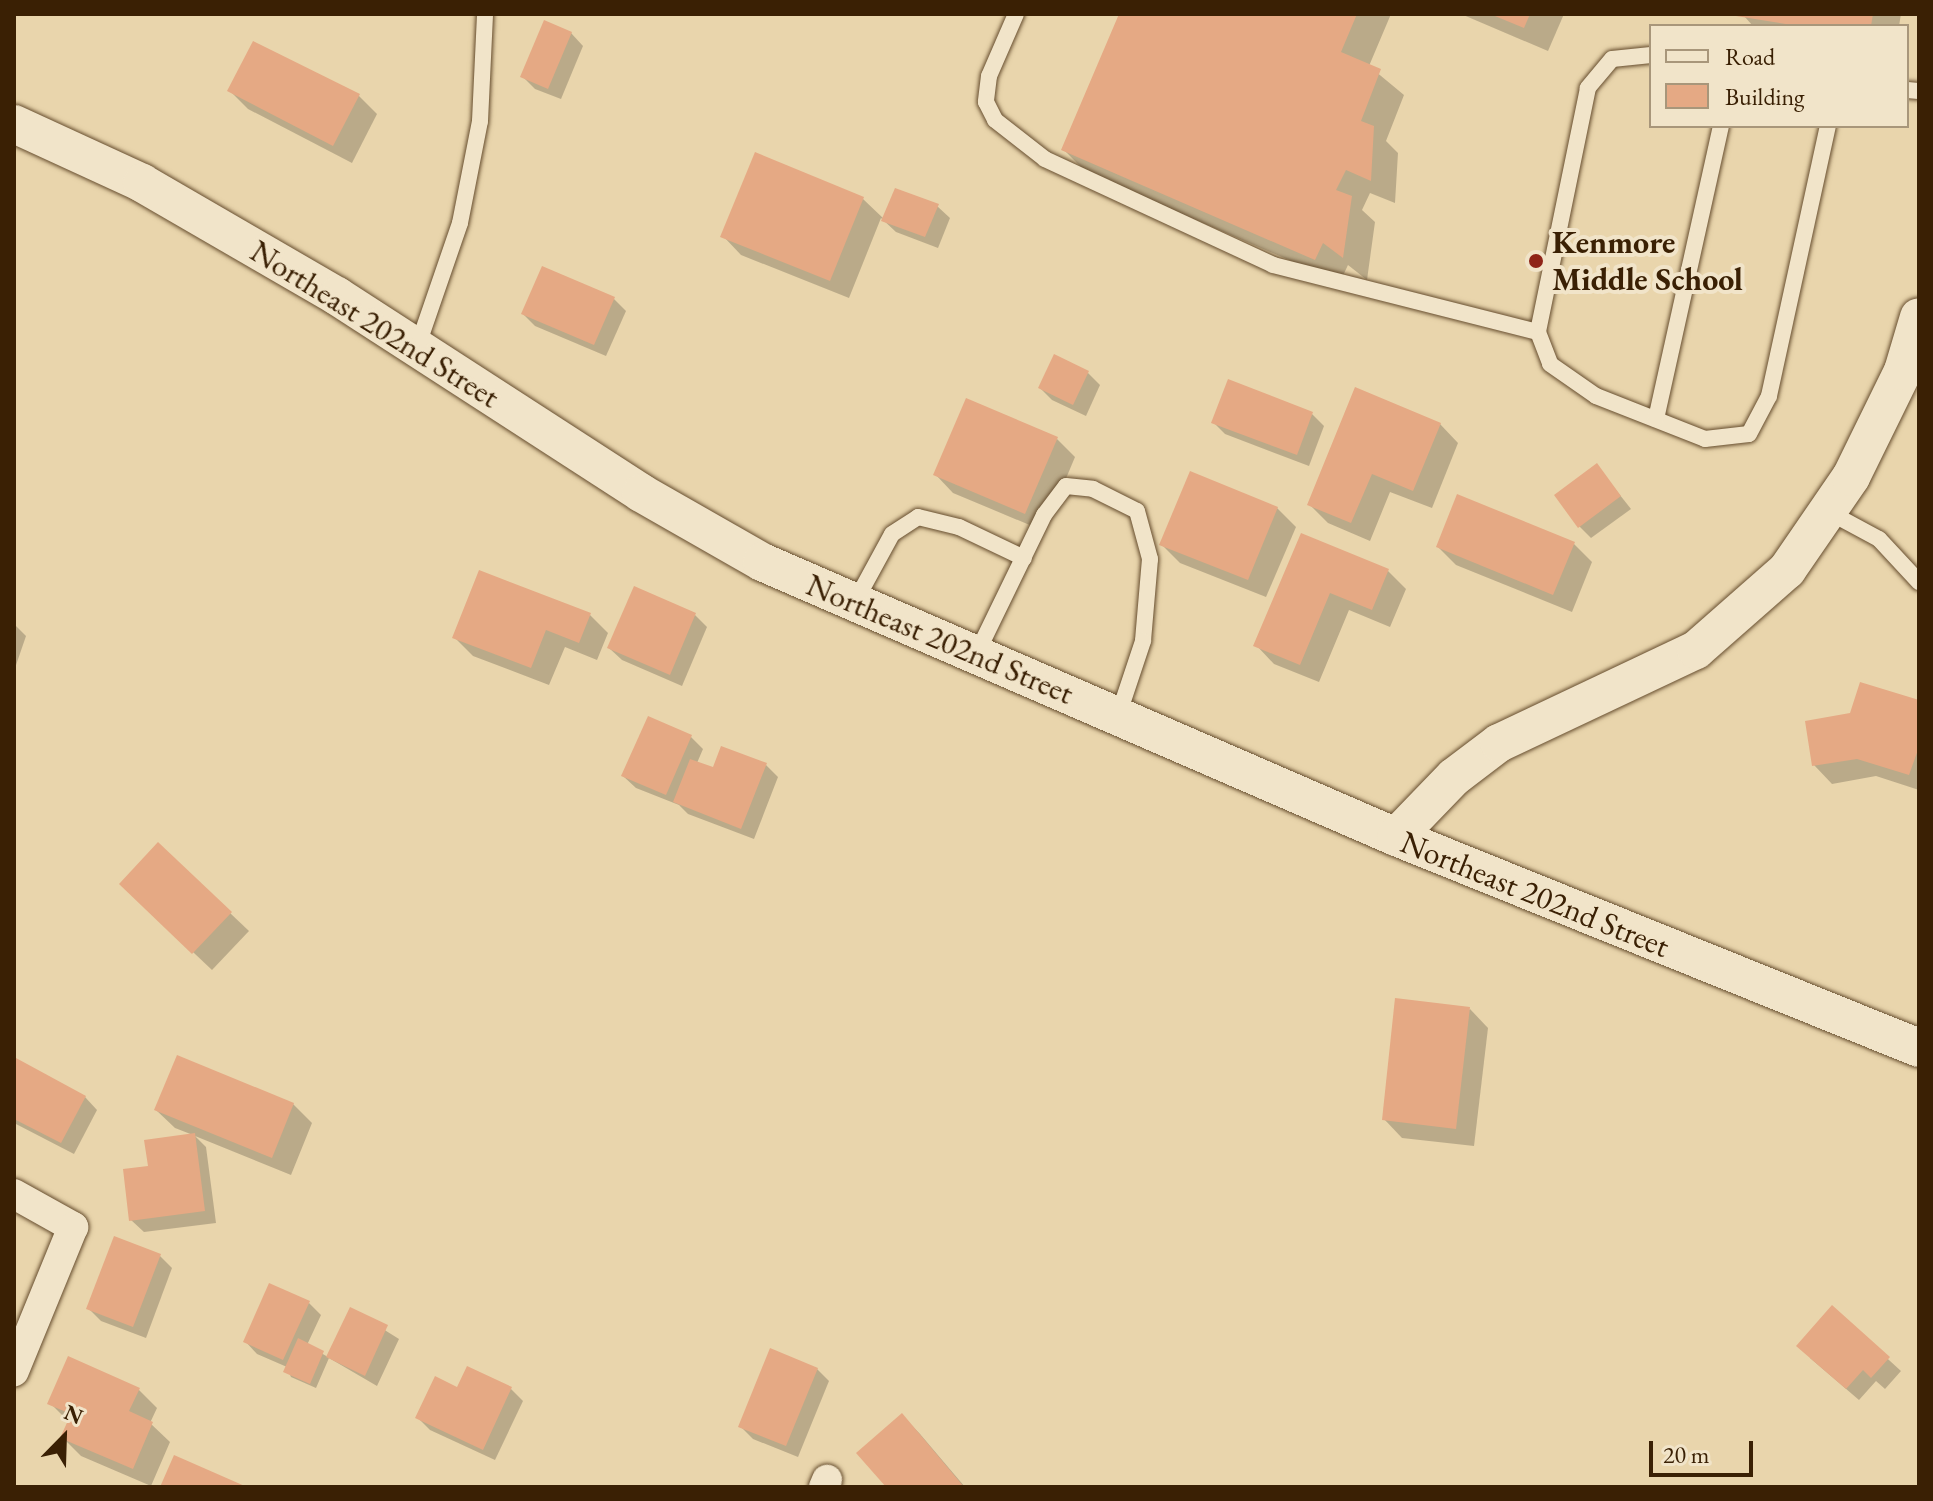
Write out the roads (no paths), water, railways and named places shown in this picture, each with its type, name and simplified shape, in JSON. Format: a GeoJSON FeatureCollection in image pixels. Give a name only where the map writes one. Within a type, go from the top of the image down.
{"type":"FeatureCollection","features":[{"type":"Feature","properties":{"kind":"street","name":"Northeast 202nd Street"},"geometry":{"type":"LineString","coordinates":[[14,124],[142,183],[417,348],[641,493],[762,562],[1396,837],[1919,1048]]}},
{"type":"Feature","properties":{"kind":"street"},"geometry":{"type":"LineString","coordinates":[[1396,837],[1454,777],[1499,743],[1696,650],[1787,570],[1851,477],[1903,371],[1919,317]]}},
{"type":"Feature","properties":{"kind":"street"},"geometry":{"type":"LineString","coordinates":[[14,1194],[73,1227],[14,1371]]}},
{"type":"Feature","properties":{"kind":"lane"},"geometry":{"type":"LineString","coordinates":[[417,348],[460,223],[478,136],[485,14]]}},
{"type":"Feature","properties":{"kind":"lane"},"geometry":{"type":"LineString","coordinates":[[1016,14],[989,76],[986,102],[995,120],[1045,159],[1273,265],[1538,332]]}},
{"type":"Feature","properties":{"kind":"lane"},"geometry":{"type":"LineString","coordinates":[[1649,55],[1612,59],[1588,88],[1538,332],[1550,364],[1596,396],[1705,439],[1749,434],[1769,396],[1828,128]]}},
{"type":"Feature","properties":{"kind":"lane"},"geometry":{"type":"LineString","coordinates":[[1656,419],[1721,128]]}},
{"type":"Feature","properties":{"kind":"lane"},"geometry":{"type":"LineString","coordinates":[[976,655],[1044,515],[1066,486],[1093,489],[1137,511],[1150,559],[1143,641],[1118,716]]}},
{"type":"Feature","properties":{"kind":"lane"},"geometry":{"type":"LineString","coordinates":[[1827,511],[1879,539],[1919,582]]}},
{"type":"Feature","properties":{"kind":"lane"},"geometry":{"type":"LineString","coordinates":[[855,602],[892,534],[918,517],[959,527],[1024,558]]}},
{"type":"Feature","properties":{"kind":"place","name":"Kenmore Middle School"},"geometry":{"type":"Point","coordinates":[1536,261]}}]}
